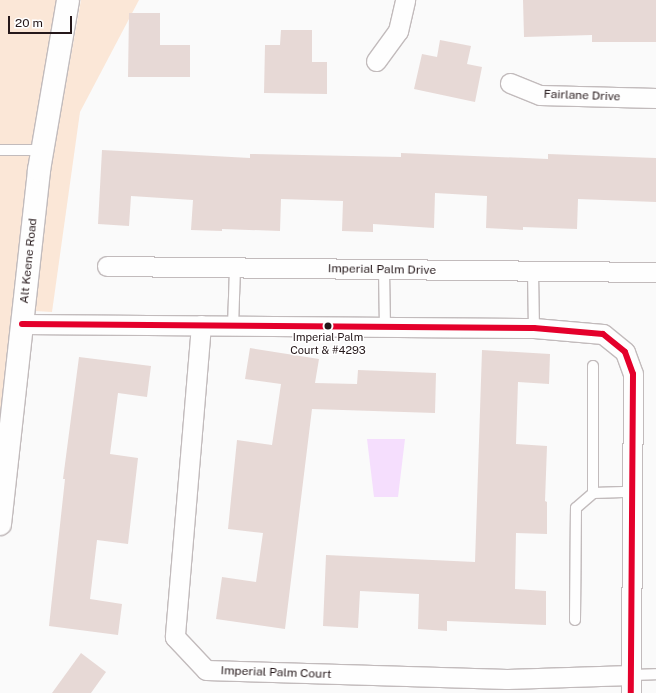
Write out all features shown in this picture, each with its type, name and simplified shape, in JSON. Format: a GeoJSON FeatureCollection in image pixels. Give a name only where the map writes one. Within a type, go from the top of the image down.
{"type":"FeatureCollection","features":[{"type":"Feature","properties":{"kind":"street","name":"Alt Keene Road"},"geometry":{"type":"LineString","coordinates":[[0,524],[42,150],[68,0]]}},
{"type":"Feature","properties":{"kind":"street"},"geometry":{"type":"LineString","coordinates":[[376,61],[398,31],[405,0]]}},
{"type":"Feature","properties":{"kind":"street","name":"Fairlane Drive"},"geometry":{"type":"LineString","coordinates":[[510,82],[540,95],[656,98]]}},
{"type":"Feature","properties":{"kind":"street","name":"Imperial Palm Drive"},"geometry":{"type":"LineString","coordinates":[[107,266],[533,272],[656,272]]}},
{"type":"Feature","properties":{"kind":"street"},"geometry":{"type":"LineString","coordinates":[[22,324],[534,328],[603,334],[626,352],[633,374],[631,492],[631,684]]}},
{"type":"Feature","properties":{"kind":"street","name":"Imperial Palm Court"},"geometry":{"type":"LineString","coordinates":[[201,325],[175,637],[206,670],[507,678],[631,684]]}},
{"type":"Feature","properties":{"kind":"lane"},"geometry":{"type":"LineString","coordinates":[[0,150],[42,150]]}},
{"type":"Feature","properties":{"kind":"lane"},"geometry":{"type":"LineString","coordinates":[[233,326],[234,268]]}},
{"type":"Feature","properties":{"kind":"lane"},"geometry":{"type":"LineString","coordinates":[[384,270],[385,327]]}},
{"type":"Feature","properties":{"kind":"lane"},"geometry":{"type":"LineString","coordinates":[[533,272],[534,328]]}},
{"type":"Feature","properties":{"kind":"lane"},"geometry":{"type":"LineString","coordinates":[[592,493],[593,366]]}},
{"type":"Feature","properties":{"kind":"lane"},"geometry":{"type":"LineString","coordinates":[[575,620],[576,508],[592,493],[631,492]]}},
{"type":"Feature","properties":{"kind":"lane"},"geometry":{"type":"LineString","coordinates":[[631,684],[656,674]]}},
{"type":"Feature","properties":{"kind":"shaded area"},"geometry":{"type":"Polygon","coordinates":[[[0,0],[57,0],[28,168],[0,425],[0,0]]]}},
{"type":"Feature","properties":{"kind":"shaded area"},"geometry":{"type":"Polygon","coordinates":[[[81,0],[139,0],[80,112],[52,312],[35,311],[50,172],[81,0]]]}},
{"type":"Feature","properties":{"kind":"shaded area"},"geometry":{"type":"Polygon","coordinates":[[[367,439],[405,439],[398,497],[374,497],[367,439]]]}},
{"type":"Feature","properties":{"kind":"building"},"geometry":{"type":"Polygon","coordinates":[[[523,0],[656,0],[656,42],[592,42],[592,35],[524,37],[523,0]]]}},
{"type":"Feature","properties":{"kind":"building"},"geometry":{"type":"Polygon","coordinates":[[[129,13],[160,13],[160,45],[190,45],[190,77],[128,77],[129,13]]]}},
{"type":"Feature","properties":{"kind":"building"},"geometry":{"type":"Polygon","coordinates":[[[281,30],[312,30],[312,62],[327,62],[327,94],[264,93],[265,45],[280,45],[281,30]]]}},
{"type":"Feature","properties":{"kind":"building"},"geometry":{"type":"Polygon","coordinates":[[[440,40],[471,46],[467,64],[482,67],[475,102],[414,89],[422,54],[437,57],[440,40]]]}},
{"type":"Feature","properties":{"kind":"building"},"geometry":{"type":"Polygon","coordinates":[[[102,150],[250,158],[250,154],[401,157],[401,153],[548,159],[548,154],[656,158],[656,202],[578,199],[577,229],[523,227],[523,230],[486,228],[487,196],[435,193],[434,228],[373,224],[373,232],[342,231],[343,201],[281,199],[280,231],[222,229],[222,231],[191,230],[193,200],[131,196],[129,226],[98,224],[102,150]]]}},
{"type":"Feature","properties":{"kind":"building"},"geometry":{"type":"Polygon","coordinates":[[[250,348],[319,359],[315,383],[357,384],[358,370],[436,373],[435,413],[312,409],[285,629],[216,619],[222,577],[256,582],[263,533],[228,529],[237,440],[272,445],[281,384],[245,379],[250,348]]]}},
{"type":"Feature","properties":{"kind":"building"},"geometry":{"type":"Polygon","coordinates":[[[482,350],[550,354],[549,384],[518,382],[516,444],[547,446],[545,501],[547,502],[547,534],[516,533],[515,589],[546,591],[546,625],[447,621],[447,631],[418,629],[419,594],[360,591],[358,628],[323,626],[326,555],[475,562],[482,350]]]}},
{"type":"Feature","properties":{"kind":"building"},"geometry":{"type":"Polygon","coordinates":[[[79,357],[151,366],[147,397],[118,393],[110,454],[138,458],[128,544],[97,540],[90,599],[122,604],[118,635],[49,626],[65,479],[63,479],[79,357]]]}},
{"type":"Feature","properties":{"kind":"building"},"geometry":{"type":"Polygon","coordinates":[[[81,653],[106,672],[91,693],[52,693],[81,653]]]}},
{"type":"Feature","properties":{"kind":"transit line"},"geometry":{"type":"LineString","coordinates":[[22,324],[534,328],[603,334],[625,352],[633,374],[631,693]]}},
{"type":"Feature","properties":{"kind":"place","name":"Imperial Palm Court & #4293"},"geometry":{"type":"Point","coordinates":[328,326]}}]}
